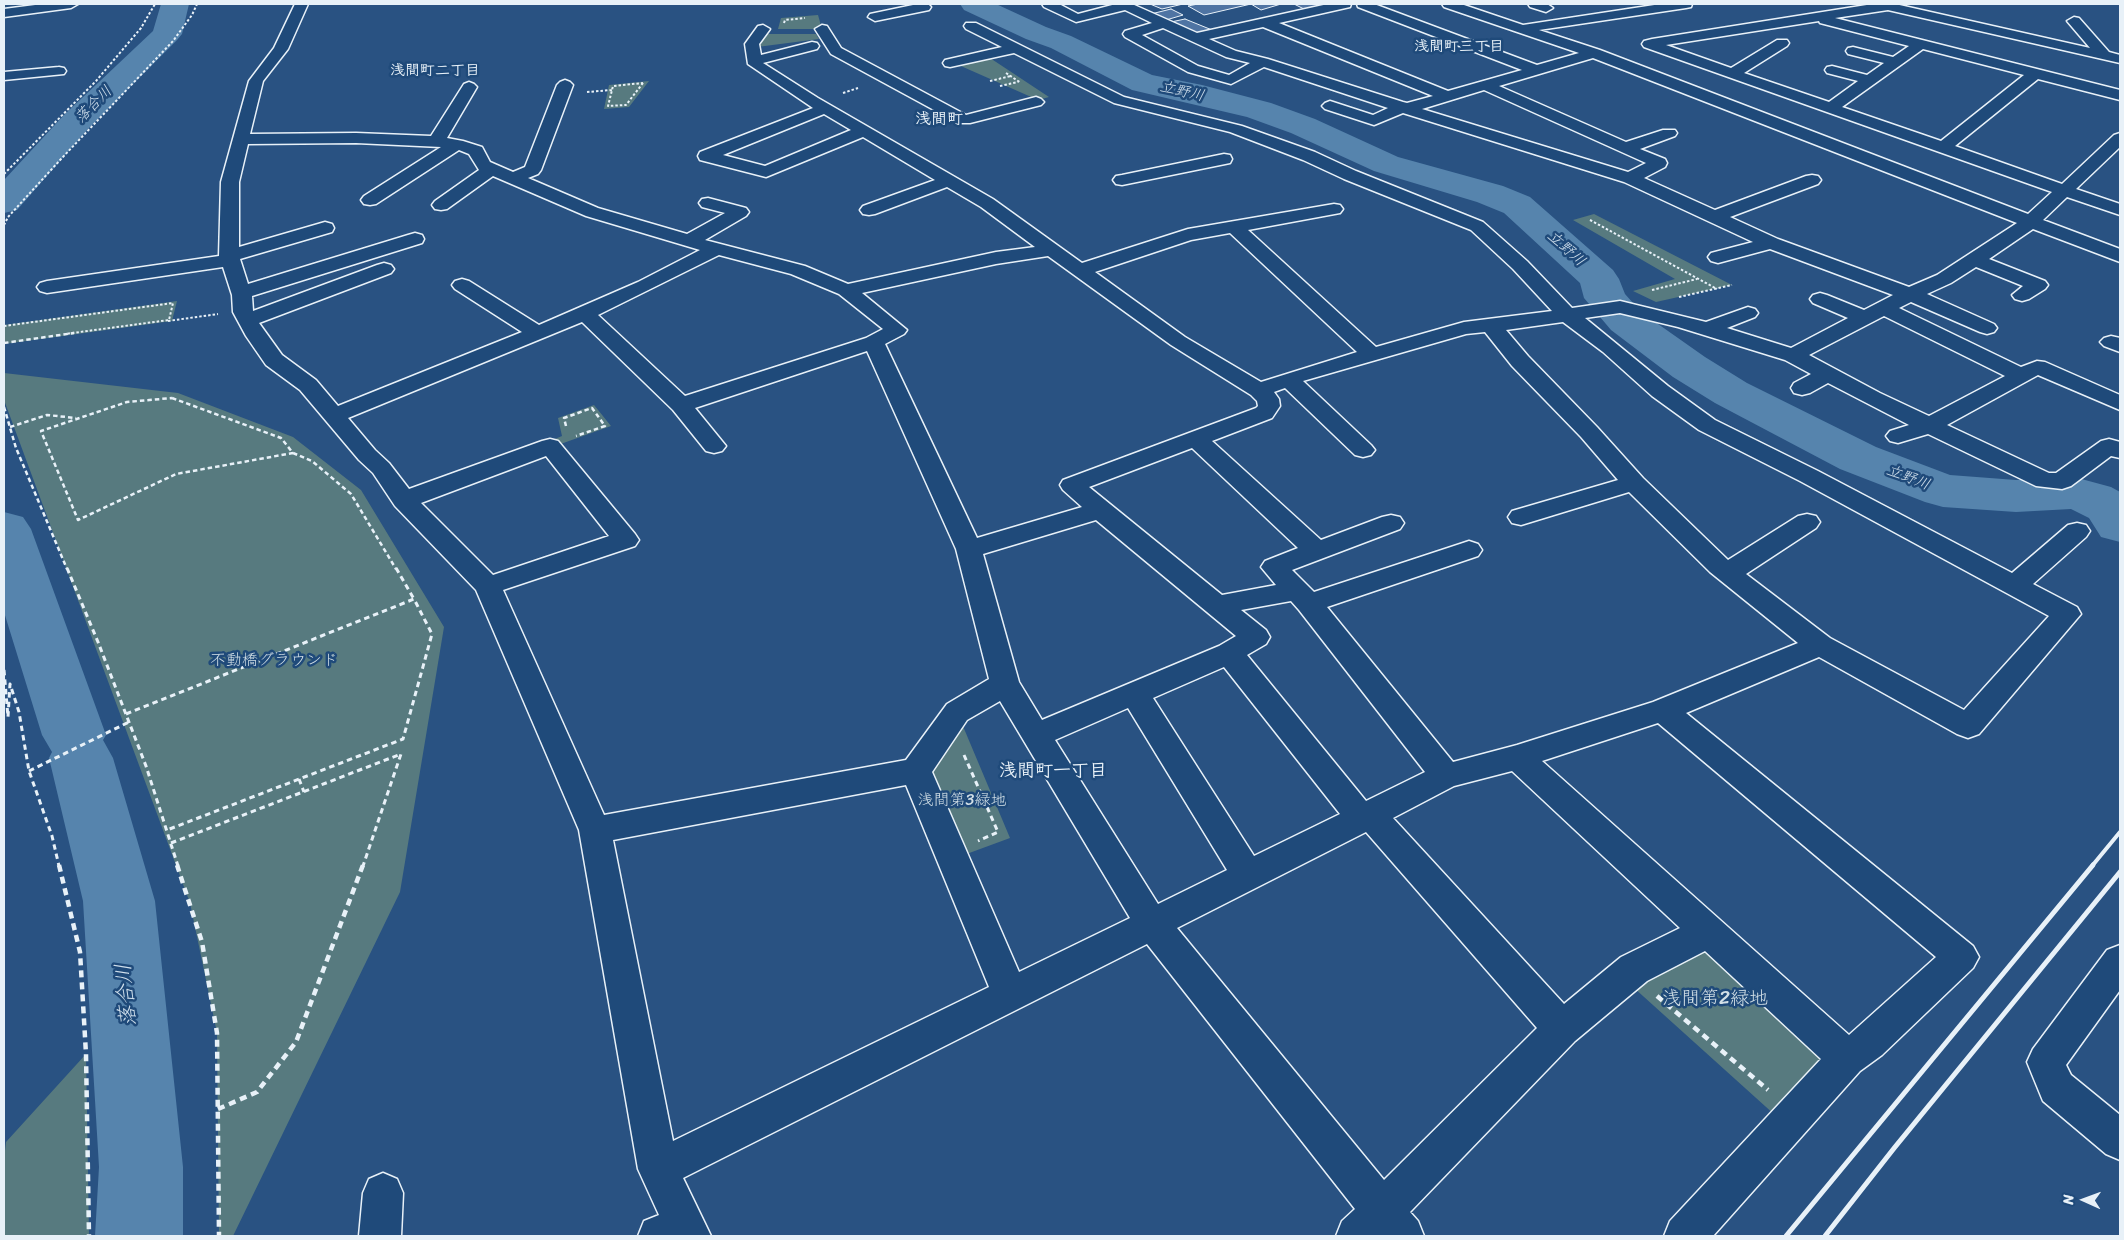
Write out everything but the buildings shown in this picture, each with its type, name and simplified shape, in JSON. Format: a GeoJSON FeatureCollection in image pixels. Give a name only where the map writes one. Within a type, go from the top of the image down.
{"type":"FeatureCollection","features":[{"type":"Feature","properties":{"kind":"street"},"geometry":{"type":"LineString","coordinates":[[4,13],[36,6],[71,4]]}},
{"type":"Feature","properties":{"kind":"street"},"geometry":{"type":"LineString","coordinates":[[301,4],[296,20],[280,49],[256,80],[230,182],[229,258],[244,308],[256,336],[274,360],[308,384],[367,455],[381,468],[404,500],[488,586],[595,830],[658,1169],[679,1233]]}},
{"type":"Feature","properties":{"kind":"street"},"geometry":{"type":"LineString","coordinates":[[1049,4],[1076,18],[1124,5],[1199,37],[1231,54],[1263,62],[1630,178],[1716,216],[1770,243],[1910,294],[1986,328]]}},
{"type":"Feature","properties":{"kind":"street"},"geometry":{"type":"LineString","coordinates":[[1199,37],[1345,4]]}},
{"type":"Feature","properties":{"kind":"street"},"geometry":{"type":"LineString","coordinates":[[1363,4],[1536,70]]}},
{"type":"Feature","properties":{"kind":"street"},"geometry":{"type":"LineString","coordinates":[[1449,4],[1592,54],[2120,256]]}},
{"type":"Feature","properties":{"kind":"street"},"geometry":{"type":"LineString","coordinates":[[1642,4],[1741,29]]}},
{"type":"Feature","properties":{"kind":"street"},"geometry":{"type":"LineString","coordinates":[[1522,29],[1686,4]]}},
{"type":"Feature","properties":{"kind":"street"},"geometry":{"type":"LineString","coordinates":[[2120,59],[1890,5],[1644,44],[1832,107],[2120,210]]}},
{"type":"Feature","properties":{"kind":"street"},"geometry":{"type":"LineString","coordinates":[[36,6],[38,24]]}},
{"type":"Feature","properties":{"kind":"street"},"geometry":{"type":"LineString","coordinates":[[875,17],[926,8]]}},
{"type":"Feature","properties":{"kind":"street"},"geometry":{"type":"LineString","coordinates":[[1816,18],[2120,95]]}},
{"type":"Feature","properties":{"kind":"street"},"geometry":{"type":"LineString","coordinates":[[2074,21],[2104,55]]}},
{"type":"Feature","properties":{"kind":"street"},"geometry":{"type":"LineString","coordinates":[[1264,22],[1447,96]]}},
{"type":"Feature","properties":{"kind":"street"},"geometry":{"type":"LineString","coordinates":[[1166,23],[1130,34],[1192,69],[1231,80],[1263,62]]}},
{"type":"Feature","properties":{"kind":"street"},"geometry":{"type":"LineString","coordinates":[[971,26],[1119,100],[1236,129],[1310,156],[1350,175],[1477,226],[1576,313],[1610,348],[1660,391],[1707,425],[1809,476],[2067,614],[1968,726],[1820,645],[1719,566],[1634,483],[1590,432],[1520,361],[1490,325]]}},
{"type":"Feature","properties":{"kind":"street"},"geometry":{"type":"LineString","coordinates":[[822,29],[836,51],[964,120],[1036,102]]}},
{"type":"Feature","properties":{"kind":"street"},"geometry":{"type":"LineString","coordinates":[[763,30],[752,44],[755,64],[987,203],[1178,341],[1259,390],[1268,399],[1269,406],[1264,413],[1072,485],[1256,637],[1229,653],[1036,735]]}},
{"type":"Feature","properties":{"kind":"street"},"geometry":{"type":"LineString","coordinates":[[1733,73],[1782,44]]}},
{"type":"Feature","properties":{"kind":"street"},"geometry":{"type":"LineString","coordinates":[[1832,107],[1920,45]]}},
{"type":"Feature","properties":{"kind":"street"},"geometry":{"type":"LineString","coordinates":[[754,61],[812,46]]}},
{"type":"Feature","properties":{"kind":"street"},"geometry":{"type":"LineString","coordinates":[[950,63],[1016,48]]}},
{"type":"Feature","properties":{"kind":"street"},"geometry":{"type":"LineString","coordinates":[[1330,106],[1374,120],[1405,108],[1484,85],[1592,54],[1620,49]]}},
{"type":"Feature","properties":{"kind":"street"},"geometry":{"type":"LineString","coordinates":[[1853,51],[1896,62]]}},
{"type":"Feature","properties":{"kind":"street"},"geometry":{"type":"LineString","coordinates":[[1832,70],[1870,80]]}},
{"type":"Feature","properties":{"kind":"street"},"geometry":{"type":"LineString","coordinates":[[4,76],[59,71]]}},
{"type":"Feature","properties":{"kind":"street"},"geometry":{"type":"LineString","coordinates":[[1944,147],[2035,74]]}},
{"type":"Feature","properties":{"kind":"street"},"geometry":{"type":"LineString","coordinates":[[1484,85],[1659,163],[1630,178]]}},
{"type":"Feature","properties":{"kind":"street"},"geometry":{"type":"LineString","coordinates":[[436,142],[469,87]]}},
{"type":"Feature","properties":{"kind":"street"},"geometry":{"type":"LineString","coordinates":[[512,179],[532,170],[564,89]]}},
{"type":"Feature","properties":{"kind":"street"},"geometry":{"type":"LineString","coordinates":[[826,108],[706,156],[766,172],[864,130]]}},
{"type":"Feature","properties":{"kind":"street"},"geometry":{"type":"LineString","coordinates":[[1626,148],[1669,133]]}},
{"type":"Feature","properties":{"kind":"street"},"geometry":{"type":"LineString","coordinates":[[241,139],[356,138],[456,144],[476,151],[483,165],[592,212],[689,241],[798,270],[846,290],[897,330],[873,342],[681,405]]}},
{"type":"Feature","properties":{"kind":"street"},"geometry":{"type":"LineString","coordinates":[[1792,355],[1910,294],[1944,279],[1975,260],[2032,221],[2120,138]]}},
{"type":"Feature","properties":{"kind":"street"},"geometry":{"type":"LineString","coordinates":[[370,200],[456,144]]}},
{"type":"Feature","properties":{"kind":"street"},"geometry":{"type":"LineString","coordinates":[[2102,156],[2120,160]]}},
{"type":"Feature","properties":{"kind":"street"},"geometry":{"type":"LineString","coordinates":[[1122,180],[1224,159]]}},
{"type":"Feature","properties":{"kind":"street"},"geometry":{"type":"LineString","coordinates":[[441,205],[491,169]]}},
{"type":"Feature","properties":{"kind":"street"},"geometry":{"type":"LineString","coordinates":[[869,210],[950,180]]}},
{"type":"Feature","properties":{"kind":"street"},"geometry":{"type":"LineString","coordinates":[[1716,216],[1812,180]]}},
{"type":"Feature","properties":{"kind":"street"},"geometry":{"type":"LineString","coordinates":[[689,241],[740,212],[708,203]]}},
{"type":"Feature","properties":{"kind":"street"},"geometry":{"type":"LineString","coordinates":[[1666,210],[1688,204]]}},
{"type":"Feature","properties":{"kind":"street"},"geometry":{"type":"LineString","coordinates":[[1080,270],[1188,235],[1334,209]]}},
{"type":"Feature","properties":{"kind":"street"},"geometry":{"type":"LineString","coordinates":[[1234,227],[1371,354]]}},
{"type":"Feature","properties":{"kind":"street"},"geometry":{"type":"LineString","coordinates":[[47,286],[229,258],[325,228]]}},
{"type":"Feature","properties":{"kind":"street"},"geometry":{"type":"LineString","coordinates":[[244,308],[415,239]]}},
{"type":"Feature","properties":{"kind":"street"},"geometry":{"type":"LineString","coordinates":[[1718,257],[1770,243]]}},
{"type":"Feature","properties":{"kind":"street"},"geometry":{"type":"LineString","coordinates":[[335,415],[585,314],[645,286],[718,248]]}},
{"type":"Feature","properties":{"kind":"street"},"geometry":{"type":"LineString","coordinates":[[846,290],[996,258],[1052,250]]}},
{"type":"Feature","properties":{"kind":"street"},"geometry":{"type":"LineString","coordinates":[[1975,260],[2038,285],[2022,295]]}},
{"type":"Feature","properties":{"kind":"street"},"geometry":{"type":"LineString","coordinates":[[244,308],[384,269]]}},
{"type":"Feature","properties":{"kind":"street"},"geometry":{"type":"LineString","coordinates":[[462,285],[537,333]]}},
{"type":"Feature","properties":{"kind":"street"},"geometry":{"type":"LineString","coordinates":[[1820,299],[1866,318]]}},
{"type":"Feature","properties":{"kind":"street"},"geometry":{"type":"LineString","coordinates":[[1259,390],[1288,379],[1464,328],[1620,307],[1708,329],[1792,355],[2044,481],[2062,481],[2109,446],[2120,451]]}},
{"type":"Feature","properties":{"kind":"street"},"geometry":{"type":"LineString","coordinates":[[1884,308],[2020,375]]}},
{"type":"Feature","properties":{"kind":"street"},"geometry":{"type":"LineString","coordinates":[[1708,329],[1748,313]]}},
{"type":"Feature","properties":{"kind":"street"},"geometry":{"type":"LineString","coordinates":[[585,314],[681,405],[714,446]]}},
{"type":"Feature","properties":{"kind":"street"},"geometry":{"type":"LineString","coordinates":[[873,342],[969,549],[1005,684],[1152,924],[1381,1228],[1562,1029],[1634,969],[1709,931]]}},
{"type":"Feature","properties":{"kind":"street"},"geometry":{"type":"LineString","coordinates":[[1898,436],[1930,425],[2020,375],[2037,368],[2120,403]]}},
{"type":"Feature","properties":{"kind":"street"},"geometry":{"type":"LineString","coordinates":[[1802,388],[1827,374]]}},
{"type":"Feature","properties":{"kind":"street"},"geometry":{"type":"LineString","coordinates":[[1288,379],[1363,450]]}},
{"type":"Feature","properties":{"kind":"street"},"geometry":{"type":"LineString","coordinates":[[1195,438],[1317,551]]}},
{"type":"Feature","properties":{"kind":"street"},"geometry":{"type":"LineString","coordinates":[[404,500],[559,442],[626,540],[488,586]]}},
{"type":"Feature","properties":{"kind":"street"},"geometry":{"type":"LineString","coordinates":[[1521,517],[1634,483]]}},
{"type":"Feature","properties":{"kind":"street"},"geometry":{"type":"LineString","coordinates":[[969,549],[1100,510]]}},
{"type":"Feature","properties":{"kind":"street"},"geometry":{"type":"LineString","coordinates":[[1728,573],[1807,522]]}},
{"type":"Feature","properties":{"kind":"street"},"geometry":{"type":"LineString","coordinates":[[1391,523],[1274,567],[1303,597],[1446,776]]}},
{"type":"Feature","properties":{"kind":"street"},"geometry":{"type":"LineString","coordinates":[[2014,586],[2077,531]]}},
{"type":"Feature","properties":{"kind":"street"},"geometry":{"type":"LineString","coordinates":[[1216,605],[1303,597],[1469,550]]}},
{"type":"Feature","properties":{"kind":"street"},"geometry":{"type":"LineString","coordinates":[[658,1169],[1446,776],[1517,757],[1663,710],[1820,645]]}},
{"type":"Feature","properties":{"kind":"street"},"geometry":{"type":"LineString","coordinates":[[1229,653],[1365,816],[1562,1029]]}},
{"type":"Feature","properties":{"kind":"street"},"geometry":{"type":"LineString","coordinates":[[595,830],[916,771],[957,712],[1005,684]]}},
{"type":"Feature","properties":{"kind":"street"},"geometry":{"type":"LineString","coordinates":[[1134,694],[1248,876]]}},
{"type":"Feature","properties":{"kind":"street"},"geometry":{"type":"LineString","coordinates":[[1663,710],[1961,957],[1869,1042],[1847,1058],[1685,1236]]}},
{"type":"Feature","properties":{"kind":"street"},"geometry":{"type":"LineString","coordinates":[[1517,757],[1847,1058]]}},
{"type":"Feature","properties":{"kind":"street"},"geometry":{"type":"LineString","coordinates":[[916,771],[1010,994]]}},
{"type":"Feature","properties":{"kind":"street"},"geometry":{"type":"LineString","coordinates":[[2120,961],[2046,1062],[2057,1088],[2120,1140]]}},
{"type":"Feature","properties":{"kind":"street"},"geometry":{"type":"LineString","coordinates":[[380,1236],[383,1193]]}},
{"type":"Feature","properties":{"kind":"path"},"geometry":{"type":"LineString","coordinates":[[4,174],[102,74],[141,28],[155,4]]}},
{"type":"Feature","properties":{"kind":"path"},"geometry":{"type":"LineString","coordinates":[[4,225],[8,217],[54,166],[173,41],[192,15],[197,4]]}},
{"type":"Feature","properties":{"kind":"path"},"geometry":{"type":"LineString","coordinates":[[981,56],[1026,86]]}},
{"type":"Feature","properties":{"kind":"path"},"geometry":{"type":"LineString","coordinates":[[990,81],[1016,75]]}},
{"type":"Feature","properties":{"kind":"path"},"geometry":{"type":"LineString","coordinates":[[1000,86],[1024,80]]}},
{"type":"Feature","properties":{"kind":"path"},"geometry":{"type":"LineString","coordinates":[[644,83],[626,105],[608,106],[612,90],[612,86],[644,83]]}},
{"type":"Feature","properties":{"kind":"path"},"geometry":{"type":"LineString","coordinates":[[564,89],[612,90]]}},
{"type":"Feature","properties":{"kind":"path"},"geometry":{"type":"LineString","coordinates":[[1590,220],[1717,288]]}},
{"type":"Feature","properties":{"kind":"path"},"geometry":{"type":"LineString","coordinates":[[1660,302],[1643,292],[1698,278]]}},
{"type":"Feature","properties":{"kind":"path"},"geometry":{"type":"LineString","coordinates":[[1637,311],[1660,302],[1732,285]]}},
{"type":"Feature","properties":{"kind":"path"},"geometry":{"type":"LineString","coordinates":[[4,326],[174,303],[169,320],[4,344]]}},
{"type":"Feature","properties":{"kind":"path"},"geometry":{"type":"LineString","coordinates":[[4,344],[244,308]]}},
{"type":"Feature","properties":{"kind":"path"},"geometry":{"type":"LineString","coordinates":[[167,830],[403,739],[432,634],[414,599],[352,494],[312,461],[293,453],[281,438],[172,398],[127,402],[41,431],[78,520],[176,474],[293,453]]}},
{"type":"Feature","properties":{"kind":"path"},"geometry":{"type":"LineString","coordinates":[[4,407],[16,448],[98,642],[146,766],[202,942],[217,1033],[219,1236]]}},
{"type":"Feature","properties":{"kind":"path"},"geometry":{"type":"LineString","coordinates":[[592,408],[605,426],[559,442],[564,418],[592,408]]}},
{"type":"Feature","properties":{"kind":"path"},"geometry":{"type":"LineString","coordinates":[[10,427],[47,415],[79,418]]}},
{"type":"Feature","properties":{"kind":"path"},"geometry":{"type":"LineString","coordinates":[[126,714],[414,599]]}},
{"type":"Feature","properties":{"kind":"path"},"geometry":{"type":"LineString","coordinates":[[4,670],[8,717],[10,684],[19,712],[29,771],[52,836],[80,952],[86,1054],[89,1236]]}},
{"type":"Feature","properties":{"kind":"path"},"geometry":{"type":"LineString","coordinates":[[29,771],[129,722]]}},
{"type":"Feature","properties":{"kind":"path"},"geometry":{"type":"LineString","coordinates":[[171,843],[401,754],[354,890],[296,1042],[257,1092],[218,1109]]}},
{"type":"Feature","properties":{"kind":"path"},"geometry":{"type":"LineString","coordinates":[[299,779],[304,792]]}},
{"type":"Feature","properties":{"kind":"path"},"geometry":{"type":"LineString","coordinates":[[1650,990],[1771,1092]]}},
{"type":"Feature","properties":{"kind":"green space"},"geometry":{"type":"Polygon","coordinates":[[[818,15],[822,29],[778,29],[781,18],[818,15]]]}},
{"type":"Feature","properties":{"kind":"green space"},"geometry":{"type":"Polygon","coordinates":[[[763,34],[816,34],[819,39],[757,47],[763,34]]]}},
{"type":"Feature","properties":{"kind":"green space"},"geometry":{"type":"Polygon","coordinates":[[[987,56],[1049,97],[1038,100],[954,63],[987,56]]]}},
{"type":"Feature","properties":{"kind":"green space"},"geometry":{"type":"Polygon","coordinates":[[[649,81],[629,107],[604,109],[609,85],[649,81]]]}},
{"type":"Feature","properties":{"kind":"green space"},"geometry":{"type":"Polygon","coordinates":[[[1594,214],[1732,285],[1656,302],[1633,291],[1675,279],[1573,220],[1594,214]]]}},
{"type":"Feature","properties":{"kind":"green space"},"geometry":{"type":"Polygon","coordinates":[[[177,301],[172,321],[4,344],[4,325],[177,301]]]}},
{"type":"Feature","properties":{"kind":"green space","name":"不動橋グラウンド"},"geometry":{"type":"Polygon","coordinates":[[[4,373],[178,393],[293,437],[361,490],[444,627],[400,892],[233,1236],[219,1236],[217,1033],[190,903],[4,400],[4,373]]]}},
{"type":"Feature","properties":{"kind":"green space"},"geometry":{"type":"Polygon","coordinates":[[[594,405],[611,426],[555,446],[550,441],[562,436],[558,418],[594,405]]]}},
{"type":"Feature","properties":{"kind":"green space","name":"浅間第3緑地"},"geometry":{"type":"Polygon","coordinates":[[[957,712],[1010,838],[953,859],[916,771],[957,712]]]}},
{"type":"Feature","properties":{"kind":"green space","name":"浅間第2緑地"},"geometry":{"type":"Polygon","coordinates":[[[1709,931],[1847,1058],[1786,1125],[1623,978],[1709,931]]]}},
{"type":"Feature","properties":{"kind":"green space"},"geometry":{"type":"Polygon","coordinates":[[[86,1054],[89,1236],[4,1236],[4,1159],[6,1142],[86,1054]]]}},
{"type":"Feature","properties":{"kind":"waterway","name":"落合川"},"geometry":{"type":"LineString","coordinates":[[4,202],[76,122],[167,34],[175,4]]}},
{"type":"Feature","properties":{"kind":"waterway","name":"立野川"},"geometry":{"type":"LineString","coordinates":[[974,4],[1036,33],[1061,42],[1143,83],[1202,95],[1259,110],[1303,126],[1386,164],[1490,194],[1517,205],[1599,279],[1605,298],[1626,321],[1689,367],[1731,393],[1858,458],[1943,491],[2016,496],[2074,493],[2107,506],[2120,525]]}},
{"type":"Feature","properties":{"kind":"waterway","name":"落合川"},"geometry":{"type":"LineString","coordinates":[[4,529],[74,735]]}},
{"type":"Feature","properties":{"kind":"waterway","name":"落合川"},"geometry":{"type":"LineString","coordinates":[[81,758],[119,901],[141,1167],[139,1236]]}},
{"type":"Feature","properties":{"kind":"railway"},"geometry":{"type":"LineString","coordinates":[[2092,866],[2120,832]]}},
{"type":"Feature","properties":{"kind":"railway"},"geometry":{"type":"LineString","coordinates":[[1786,1236],[2093,865]]}},
{"type":"Feature","properties":{"kind":"railway"},"geometry":{"type":"LineString","coordinates":[[1825,1236],[1895,1147],[2120,872]]}},
{"type":"Feature","properties":{"kind":"district","name":"浅間町三丁目"},"geometry":{"type":"Point","coordinates":[1459,47]}},
{"type":"Feature","properties":{"kind":"district","name":"浅間町二丁目"},"geometry":{"type":"Point","coordinates":[435,71]}},
{"type":"Feature","properties":{"kind":"district","name":"浅間町"},"geometry":{"type":"Point","coordinates":[939,120]}},
{"type":"Feature","properties":{"kind":"district","name":"浅間町一丁目"},"geometry":{"type":"Point","coordinates":[1053,771]}}]}
